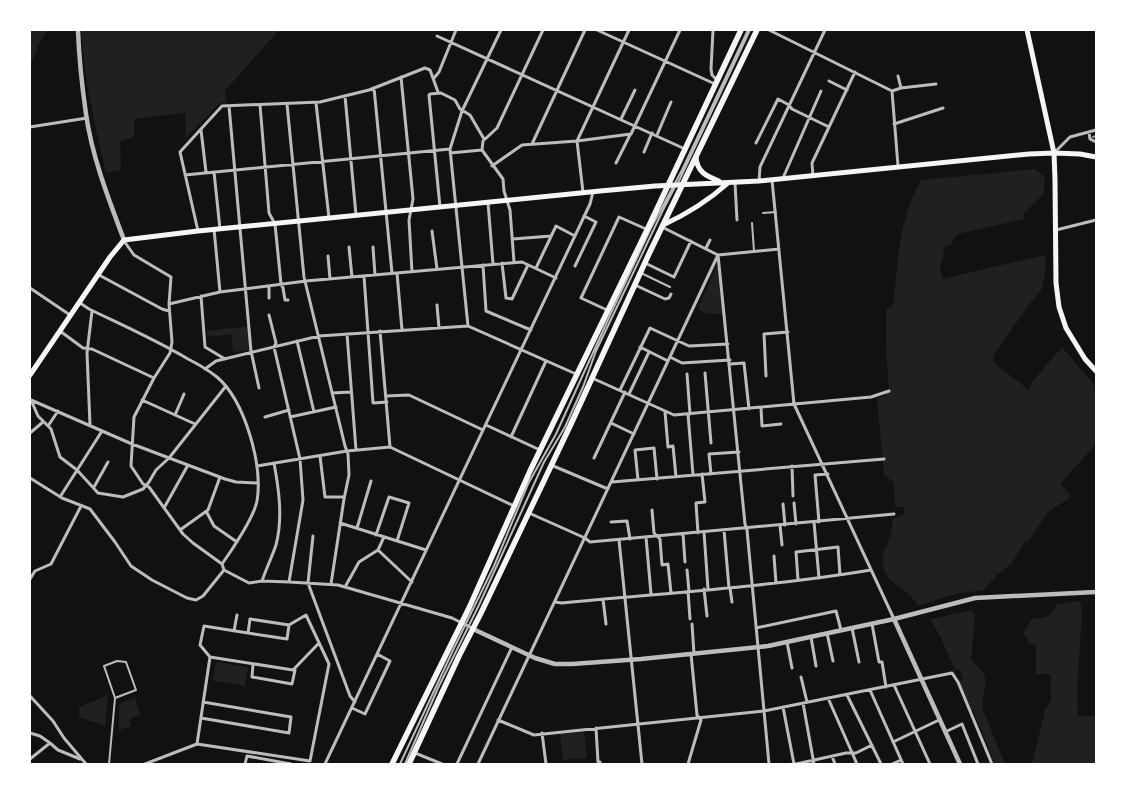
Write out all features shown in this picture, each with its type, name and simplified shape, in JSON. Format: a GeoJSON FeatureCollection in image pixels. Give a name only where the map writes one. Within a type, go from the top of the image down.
{"type":"FeatureCollection","features":[{"type":"Feature","properties":{"kind":"main road"},"geometry":{"type":"LineString","coordinates":[[392,764],[528,512],[551,465],[644,263],[663,226],[685,149],[741,30]]}},
{"type":"Feature","properties":{"kind":"main road"},"geometry":{"type":"LineString","coordinates":[[410,764],[514,506],[540,450],[647,230],[696,156],[757,30]]}},
{"type":"Feature","properties":{"kind":"main road"},"geometry":{"type":"LineString","coordinates":[[1027,30],[1054,153],[1056,283],[1060,307],[1066,328],[1085,359],[1096,371]]}},
{"type":"Feature","properties":{"kind":"main road"},"geometry":{"type":"LineString","coordinates":[[30,375],[98,274],[124,240],[593,192],[772,180],[898,166],[1054,153],[1096,157]]}},
{"type":"Feature","properties":{"kind":"main road"},"geometry":{"type":"LineString","coordinates":[[696,156],[700,170],[708,177],[722,183]]}},
{"type":"Feature","properties":{"kind":"main road"},"geometry":{"type":"LineString","coordinates":[[663,226],[681,217],[732,183]]}},
{"type":"Feature","properties":{"kind":"street"},"geometry":{"type":"LineString","coordinates":[[78,30],[78,50],[87,118],[96,154],[124,240],[134,255],[171,277],[169,311],[172,342],[170,353],[154,378],[134,418],[131,466],[180,530],[193,543],[222,564],[224,570],[244,581],[252,583],[262,581],[289,582],[331,584],[345,587],[452,618],[529,656],[546,662],[563,664],[631,660],[758,648],[894,619],[975,598],[1096,592]]}},
{"type":"Feature","properties":{"kind":"street"},"geometry":{"type":"LineString","coordinates":[[434,78],[439,72],[456,30]]}},
{"type":"Feature","properties":{"kind":"street"},"geometry":{"type":"LineString","coordinates":[[468,326],[450,151],[462,111],[501,30]]}},
{"type":"Feature","properties":{"kind":"street"},"geometry":{"type":"LineString","coordinates":[[514,262],[510,210],[503,179],[482,150],[482,144],[484,139],[497,128],[543,30]]}},
{"type":"Feature","properties":{"kind":"street"},"geometry":{"type":"LineString","coordinates":[[532,144],[585,30]]}},
{"type":"Feature","properties":{"kind":"street"},"geometry":{"type":"LineString","coordinates":[[597,30],[717,83]]}},
{"type":"Feature","properties":{"kind":"street"},"geometry":{"type":"LineString","coordinates":[[582,193],[576,141],[628,30]]}},
{"type":"Feature","properties":{"kind":"street"},"geometry":{"type":"LineString","coordinates":[[616,164],[680,30]]}},
{"type":"Feature","properties":{"kind":"street"},"geometry":{"type":"LineString","coordinates":[[713,30],[711,69],[717,83]]}},
{"type":"Feature","properties":{"kind":"street"},"geometry":{"type":"LineString","coordinates":[[769,30],[892,90],[936,84]]}},
{"type":"Feature","properties":{"kind":"street"},"geometry":{"type":"LineString","coordinates":[[759,181],[760,166],[825,30]]}},
{"type":"Feature","properties":{"kind":"street"},"geometry":{"type":"LineString","coordinates":[[437,36],[685,149]]}},
{"type":"Feature","properties":{"kind":"street"},"geometry":{"type":"LineString","coordinates":[[198,231],[180,152],[222,106],[316,103],[374,88],[425,68],[430,70],[438,92]]}},
{"type":"Feature","properties":{"kind":"street"},"geometry":{"type":"LineString","coordinates":[[813,176],[812,163],[855,72]]}},
{"type":"Feature","properties":{"kind":"street"},"geometry":{"type":"LineString","coordinates":[[401,76],[413,199],[409,220],[412,272]]}},
{"type":"Feature","properties":{"kind":"street"},"geometry":{"type":"LineString","coordinates":[[898,76],[901,88]]}},
{"type":"Feature","properties":{"kind":"street"},"geometry":{"type":"LineString","coordinates":[[829,81],[847,90]]}},
{"type":"Feature","properties":{"kind":"street"},"geometry":{"type":"LineString","coordinates":[[374,88],[392,273]]}},
{"type":"Feature","properties":{"kind":"street"},"geometry":{"type":"LineString","coordinates":[[621,119],[635,90]]}},
{"type":"Feature","properties":{"kind":"street"},"geometry":{"type":"LineString","coordinates":[[892,90],[898,166]]}},
{"type":"Feature","properties":{"kind":"street"},"geometry":{"type":"LineString","coordinates":[[440,208],[429,95],[438,92],[455,100],[462,111],[470,115],[484,139]]}},
{"type":"Feature","properties":{"kind":"street"},"geometry":{"type":"LineString","coordinates":[[783,179],[821,92]]}},
{"type":"Feature","properties":{"kind":"street"},"geometry":{"type":"LineString","coordinates":[[345,96],[356,216]]}},
{"type":"Feature","properties":{"kind":"street"},"geometry":{"type":"LineString","coordinates":[[756,143],[778,99],[789,105],[792,109],[829,127]]}},
{"type":"Feature","properties":{"kind":"street"},"geometry":{"type":"LineString","coordinates":[[656,136],[672,102]]}},
{"type":"Feature","properties":{"kind":"street"},"geometry":{"type":"LineString","coordinates":[[316,103],[329,218]]}},
{"type":"Feature","properties":{"kind":"street"},"geometry":{"type":"LineString","coordinates":[[287,104],[306,281],[347,451],[349,475],[344,496],[331,584]]}},
{"type":"Feature","properties":{"kind":"street"},"geometry":{"type":"LineString","coordinates":[[260,105],[269,213],[275,224],[281,284],[284,288],[285,300],[288,300]]}},
{"type":"Feature","properties":{"kind":"street"},"geometry":{"type":"LineString","coordinates":[[229,106],[251,352],[259,388]]}},
{"type":"Feature","properties":{"kind":"street"},"geometry":{"type":"LineString","coordinates":[[894,124],[943,108]]}},
{"type":"Feature","properties":{"kind":"street"},"geometry":{"type":"LineString","coordinates":[[30,127],[87,118]]}},
{"type":"Feature","properties":{"kind":"street"},"geometry":{"type":"LineString","coordinates":[[201,129],[206,172]]}},
{"type":"Feature","properties":{"kind":"street"},"geometry":{"type":"LineString","coordinates":[[1054,153],[1070,138],[1096,130]]}},
{"type":"Feature","properties":{"kind":"street"},"geometry":{"type":"LineString","coordinates":[[1089,132],[1090,139],[1096,142]]}},
{"type":"Feature","properties":{"kind":"street"},"geometry":{"type":"LineString","coordinates":[[492,166],[522,145],[631,134]]}},
{"type":"Feature","properties":{"kind":"street"},"geometry":{"type":"LineString","coordinates":[[644,152],[652,134]]}},
{"type":"Feature","properties":{"kind":"street"},"geometry":{"type":"LineString","coordinates":[[185,174],[409,153],[482,150]]}},
{"type":"Feature","properties":{"kind":"street"},"geometry":{"type":"LineString","coordinates":[[214,172],[220,292]]}},
{"type":"Feature","properties":{"kind":"street"},"geometry":{"type":"LineString","coordinates":[[772,180],[794,404],[828,474],[960,764]]}},
{"type":"Feature","properties":{"kind":"street"},"geometry":{"type":"LineString","coordinates":[[732,183],[737,220]]}},
{"type":"Feature","properties":{"kind":"street"},"geometry":{"type":"LineString","coordinates":[[325,764],[556,278],[590,204],[593,192]]}},
{"type":"Feature","properties":{"kind":"street"},"geometry":{"type":"LineString","coordinates":[[488,203],[493,264]]}},
{"type":"Feature","properties":{"kind":"street"},"geometry":{"type":"LineString","coordinates":[[575,266],[596,222],[584,216]]}},
{"type":"Feature","properties":{"kind":"street"},"geometry":{"type":"LineString","coordinates":[[607,310],[581,298],[619,217],[647,230]]}},
{"type":"Feature","properties":{"kind":"street"},"geometry":{"type":"LineString","coordinates":[[1056,230],[1096,220]]}},
{"type":"Feature","properties":{"kind":"street"},"geometry":{"type":"LineString","coordinates":[[536,268],[556,226],[575,236]]}},
{"type":"Feature","properties":{"kind":"street"},"geometry":{"type":"LineString","coordinates":[[663,226],[718,255],[779,249]]}},
{"type":"Feature","properties":{"kind":"street"},"geometry":{"type":"LineString","coordinates":[[432,231],[437,269]]}},
{"type":"Feature","properties":{"kind":"street"},"geometry":{"type":"LineString","coordinates":[[512,239],[551,236]]}},
{"type":"Feature","properties":{"kind":"street"},"geometry":{"type":"LineString","coordinates":[[706,248],[710,240]]}},
{"type":"Feature","properties":{"kind":"street"},"geometry":{"type":"LineString","coordinates":[[644,263],[675,277],[691,241]]}},
{"type":"Feature","properties":{"kind":"street"},"geometry":{"type":"LineString","coordinates":[[350,247],[352,277]]}},
{"type":"Feature","properties":{"kind":"street"},"geometry":{"type":"LineString","coordinates":[[373,247],[375,275]]}},
{"type":"Feature","properties":{"kind":"street"},"geometry":{"type":"LineString","coordinates":[[478,764],[718,255]]}},
{"type":"Feature","properties":{"kind":"street"},"geometry":{"type":"LineString","coordinates":[[718,255],[769,764]]}},
{"type":"Feature","properties":{"kind":"street"},"geometry":{"type":"LineString","coordinates":[[328,256],[330,279]]}},
{"type":"Feature","properties":{"kind":"street"},"geometry":{"type":"LineString","coordinates":[[169,304],[220,292],[281,284],[514,262],[522,262],[556,278]]}},
{"type":"Feature","properties":{"kind":"street"},"geometry":{"type":"LineString","coordinates":[[502,264],[506,298],[512,300],[528,265]]}},
{"type":"Feature","properties":{"kind":"street"},"geometry":{"type":"LineString","coordinates":[[483,265],[486,311],[531,330]]}},
{"type":"Feature","properties":{"kind":"street"},"geometry":{"type":"LineString","coordinates":[[397,273],[402,330]]}},
{"type":"Feature","properties":{"kind":"street"},"geometry":{"type":"LineString","coordinates":[[98,274],[169,311]]}},
{"type":"Feature","properties":{"kind":"street"},"geometry":{"type":"LineString","coordinates":[[364,276],[373,403],[387,402]]}},
{"type":"Feature","properties":{"kind":"street"},"geometry":{"type":"LineString","coordinates":[[634,285],[664,299],[669,298],[671,294]]}},
{"type":"Feature","properties":{"kind":"street"},"geometry":{"type":"LineString","coordinates":[[269,286],[269,298]]}},
{"type":"Feature","properties":{"kind":"street"},"geometry":{"type":"LineString","coordinates":[[30,288],[71,316]]}},
{"type":"Feature","properties":{"kind":"street"},"geometry":{"type":"LineString","coordinates":[[201,296],[206,347],[225,359]]}},
{"type":"Feature","properties":{"kind":"street"},"geometry":{"type":"LineString","coordinates":[[80,303],[92,311],[171,348],[205,368],[226,386],[235,400],[248,427],[257,466],[257,501],[237,542],[222,564]]}},
{"type":"Feature","properties":{"kind":"street"},"geometry":{"type":"LineString","coordinates":[[437,305],[439,328]]}},
{"type":"Feature","properties":{"kind":"street"},"geometry":{"type":"LineString","coordinates":[[90,425],[87,349],[92,311]]}},
{"type":"Feature","properties":{"kind":"street"},"geometry":{"type":"LineString","coordinates":[[269,315],[276,343],[274,346],[300,459],[303,500],[289,582]]}},
{"type":"Feature","properties":{"kind":"street"},"geometry":{"type":"LineString","coordinates":[[205,368],[216,361],[318,336],[468,326],[576,374]]}},
{"type":"Feature","properties":{"kind":"street"},"geometry":{"type":"LineString","coordinates":[[620,390],[650,328],[689,346],[728,344]]}},
{"type":"Feature","properties":{"kind":"street"},"geometry":{"type":"LineString","coordinates":[[60,331],[83,348],[92,349],[154,378]]}},
{"type":"Feature","properties":{"kind":"street"},"geometry":{"type":"LineString","coordinates":[[380,331],[390,447]]}},
{"type":"Feature","properties":{"kind":"street"},"geometry":{"type":"LineString","coordinates":[[766,376],[764,334],[788,332]]}},
{"type":"Feature","properties":{"kind":"street"},"geometry":{"type":"LineString","coordinates":[[347,334],[356,450]]}},
{"type":"Feature","properties":{"kind":"street"},"geometry":{"type":"LineString","coordinates":[[297,341],[314,412]]}},
{"type":"Feature","properties":{"kind":"street"},"geometry":{"type":"LineString","coordinates":[[640,348],[682,363],[744,363],[749,409]]}},
{"type":"Feature","properties":{"kind":"street"},"geometry":{"type":"LineString","coordinates":[[629,394],[649,352]]}},
{"type":"Feature","properties":{"kind":"street"},"geometry":{"type":"LineString","coordinates":[[511,437],[546,361]]}},
{"type":"Feature","properties":{"kind":"street"},"geometry":{"type":"LineString","coordinates":[[705,373],[711,443]]}},
{"type":"Feature","properties":{"kind":"street"},"geometry":{"type":"LineString","coordinates":[[687,374],[693,475]]}},
{"type":"Feature","properties":{"kind":"street"},"geometry":{"type":"LineString","coordinates":[[592,378],[674,415],[871,397],[889,391]]}},
{"type":"Feature","properties":{"kind":"street"},"geometry":{"type":"LineString","coordinates":[[31,400],[38,416],[53,434],[60,457],[77,470],[98,493],[123,497],[143,489],[156,470],[169,458],[226,386]]}},
{"type":"Feature","properties":{"kind":"street"},"geometry":{"type":"LineString","coordinates":[[332,393],[351,392]]}},
{"type":"Feature","properties":{"kind":"street"},"geometry":{"type":"LineString","coordinates":[[594,458],[625,392]]}},
{"type":"Feature","properties":{"kind":"street"},"geometry":{"type":"LineString","coordinates":[[175,415],[184,394]]}},
{"type":"Feature","properties":{"kind":"street"},"geometry":{"type":"LineString","coordinates":[[386,396],[409,395],[484,430]]}},
{"type":"Feature","properties":{"kind":"street"},"geometry":{"type":"LineString","coordinates":[[31,400],[132,444],[220,477],[236,482],[258,483]]}},
{"type":"Feature","properties":{"kind":"street"},"geometry":{"type":"LineString","coordinates":[[142,400],[195,424]]}},
{"type":"Feature","properties":{"kind":"street"},"geometry":{"type":"LineString","coordinates":[[290,417],[336,407]]}},
{"type":"Feature","properties":{"kind":"street"},"geometry":{"type":"LineString","coordinates":[[761,408],[762,426],[781,424]]}},
{"type":"Feature","properties":{"kind":"street"},"geometry":{"type":"LineString","coordinates":[[265,417],[289,410]]}},
{"type":"Feature","properties":{"kind":"street"},"geometry":{"type":"LineString","coordinates":[[48,426],[58,411]]}},
{"type":"Feature","properties":{"kind":"street"},"geometry":{"type":"LineString","coordinates":[[665,412],[668,447],[673,446],[676,477]]}},
{"type":"Feature","properties":{"kind":"street"},"geometry":{"type":"LineString","coordinates":[[30,433],[43,422]]}},
{"type":"Feature","properties":{"kind":"street"},"geometry":{"type":"LineString","coordinates":[[611,423],[634,434]]}},
{"type":"Feature","properties":{"kind":"street"},"geometry":{"type":"LineString","coordinates":[[486,425],[540,450]]}},
{"type":"Feature","properties":{"kind":"street"},"geometry":{"type":"LineString","coordinates":[[60,497],[102,430]]}},
{"type":"Feature","properties":{"kind":"street"},"geometry":{"type":"LineString","coordinates":[[257,466],[347,451],[390,447],[514,506]]}},
{"type":"Feature","properties":{"kind":"street"},"geometry":{"type":"LineString","coordinates":[[638,480],[635,450],[654,448],[656,478]]}},
{"type":"Feature","properties":{"kind":"street"},"geometry":{"type":"LineString","coordinates":[[710,474],[709,454],[739,452]]}},
{"type":"Feature","properties":{"kind":"street"},"geometry":{"type":"LineString","coordinates":[[320,456],[325,497],[344,496]]}},
{"type":"Feature","properties":{"kind":"street"},"geometry":{"type":"LineString","coordinates":[[611,482],[884,459]]}},
{"type":"Feature","properties":{"kind":"street"},"geometry":{"type":"LineString","coordinates":[[94,487],[108,462]]}},
{"type":"Feature","properties":{"kind":"street"},"geometry":{"type":"LineString","coordinates":[[262,581],[278,533],[280,512],[274,463]]}},
{"type":"Feature","properties":{"kind":"street"},"geometry":{"type":"LineString","coordinates":[[164,508],[188,465]]}},
{"type":"Feature","properties":{"kind":"street"},"geometry":{"type":"LineString","coordinates":[[551,465],[608,489]]}},
{"type":"Feature","properties":{"kind":"street"},"geometry":{"type":"LineString","coordinates":[[792,466],[793,496]]}},
{"type":"Feature","properties":{"kind":"street"},"geometry":{"type":"LineString","coordinates":[[698,533],[696,503],[705,502],[702,474]]}},
{"type":"Feature","properties":{"kind":"street"},"geometry":{"type":"LineString","coordinates":[[819,522],[815,475],[828,474]]}},
{"type":"Feature","properties":{"kind":"street"},"geometry":{"type":"LineString","coordinates":[[180,530],[206,511],[220,477]]}},
{"type":"Feature","properties":{"kind":"street"},"geometry":{"type":"LineString","coordinates":[[30,478],[60,497],[90,509],[116,542],[131,566],[152,580],[187,598],[196,600],[204,596],[224,570]]}},
{"type":"Feature","properties":{"kind":"street"},"geometry":{"type":"LineString","coordinates":[[357,528],[371,481]]}},
{"type":"Feature","properties":{"kind":"street"},"geometry":{"type":"LineString","coordinates":[[376,534],[389,497],[409,504],[397,541]]}},
{"type":"Feature","properties":{"kind":"street"},"geometry":{"type":"LineString","coordinates":[[794,503],[796,524]]}},
{"type":"Feature","properties":{"kind":"street"},"geometry":{"type":"LineString","coordinates":[[783,504],[785,525]]}},
{"type":"Feature","properties":{"kind":"street"},"geometry":{"type":"LineString","coordinates":[[30,580],[35,571],[51,564],[81,506]]}},
{"type":"Feature","properties":{"kind":"street"},"geometry":{"type":"LineString","coordinates":[[652,510],[654,533],[660,539],[662,565],[668,564],[671,592]]}},
{"type":"Feature","properties":{"kind":"street"},"geometry":{"type":"LineString","coordinates":[[206,511],[214,526],[237,542]]}},
{"type":"Feature","properties":{"kind":"street"},"geometry":{"type":"LineString","coordinates":[[528,512],[590,542],[894,514]]}},
{"type":"Feature","properties":{"kind":"street"},"geometry":{"type":"LineString","coordinates":[[611,522],[627,521],[630,539]]}},
{"type":"Feature","properties":{"kind":"street"},"geometry":{"type":"LineString","coordinates":[[814,522],[819,578]]}},
{"type":"Feature","properties":{"kind":"street"},"geometry":{"type":"LineString","coordinates":[[340,523],[426,550]]}},
{"type":"Feature","properties":{"kind":"street"},"geometry":{"type":"LineString","coordinates":[[780,525],[782,545]]}},
{"type":"Feature","properties":{"kind":"street"},"geometry":{"type":"LineString","coordinates":[[724,530],[732,602]]}},
{"type":"Feature","properties":{"kind":"street"},"geometry":{"type":"LineString","coordinates":[[704,532],[707,616]]}},
{"type":"Feature","properties":{"kind":"street"},"geometry":{"type":"LineString","coordinates":[[683,534],[684,562]]}},
{"type":"Feature","properties":{"kind":"street"},"geometry":{"type":"LineString","coordinates":[[313,536],[308,583],[350,696],[355,702]]}},
{"type":"Feature","properties":{"kind":"street"},"geometry":{"type":"LineString","coordinates":[[345,587],[359,562],[378,550],[384,537]]}},
{"type":"Feature","properties":{"kind":"street"},"geometry":{"type":"LineString","coordinates":[[646,537],[651,594]]}},
{"type":"Feature","properties":{"kind":"street"},"geometry":{"type":"LineString","coordinates":[[619,540],[642,764]]}},
{"type":"Feature","properties":{"kind":"street"},"geometry":{"type":"LineString","coordinates":[[798,580],[796,552],[838,547],[840,575]]}},
{"type":"Feature","properties":{"kind":"street"},"geometry":{"type":"LineString","coordinates":[[378,550],[412,582]]}},
{"type":"Feature","properties":{"kind":"street"},"geometry":{"type":"LineString","coordinates":[[774,556],[776,583]]}},
{"type":"Feature","properties":{"kind":"street"},"geometry":{"type":"LineString","coordinates":[[687,570],[690,619]]}},
{"type":"Feature","properties":{"kind":"street"},"geometry":{"type":"LineString","coordinates":[[555,602],[562,603],[752,586],[871,570]]}},
{"type":"Feature","properties":{"kind":"street"},"geometry":{"type":"LineString","coordinates":[[603,599],[606,624]]}},
{"type":"Feature","properties":{"kind":"street"},"geometry":{"type":"LineString","coordinates":[[756,628],[836,611],[841,630]]}},
{"type":"Feature","properties":{"kind":"street"},"geometry":{"type":"LineString","coordinates":[[144,764],[197,744],[310,762],[328,664],[306,615],[289,625],[250,619],[248,633]]}},
{"type":"Feature","properties":{"kind":"street"},"geometry":{"type":"LineString","coordinates":[[234,630],[237,616]]}},
{"type":"Feature","properties":{"kind":"street"},"geometry":{"type":"LineString","coordinates":[[688,764],[701,720],[697,715],[692,624]]}},
{"type":"Feature","properties":{"kind":"street"},"geometry":{"type":"LineString","coordinates":[[872,624],[879,662],[882,662],[886,687]]}},
{"type":"Feature","properties":{"kind":"street"},"geometry":{"type":"LineString","coordinates":[[289,625],[287,639],[204,626],[200,645],[210,657],[293,670],[319,643]]}},
{"type":"Feature","properties":{"kind":"street"},"geometry":{"type":"LineString","coordinates":[[852,628],[859,662]]}},
{"type":"Feature","properties":{"kind":"street"},"geometry":{"type":"LineString","coordinates":[[827,633],[833,661]]}},
{"type":"Feature","properties":{"kind":"street"},"geometry":{"type":"LineString","coordinates":[[811,637],[816,666]]}},
{"type":"Feature","properties":{"kind":"street"},"geometry":{"type":"LineString","coordinates":[[787,642],[792,668]]}},
{"type":"Feature","properties":{"kind":"street"},"geometry":{"type":"LineString","coordinates":[[457,764],[512,647]]}},
{"type":"Feature","properties":{"kind":"street"},"geometry":{"type":"LineString","coordinates":[[352,708],[365,714],[390,661],[378,654]]}},
{"type":"Feature","properties":{"kind":"street"},"geometry":{"type":"LineString","coordinates":[[197,744],[210,657]]}},
{"type":"Feature","properties":{"kind":"street"},"geometry":{"type":"LineString","coordinates":[[253,664],[252,677],[292,684],[295,668]]}},
{"type":"Feature","properties":{"kind":"street"},"geometry":{"type":"LineString","coordinates":[[498,720],[534,734],[699,718],[764,711],[952,673],[958,682],[992,764]]}},
{"type":"Feature","properties":{"kind":"street"},"geometry":{"type":"LineString","coordinates":[[801,677],[814,762]]}},
{"type":"Feature","properties":{"kind":"street"},"geometry":{"type":"LineString","coordinates":[[894,685],[930,764]]}},
{"type":"Feature","properties":{"kind":"street"},"geometry":{"type":"LineString","coordinates":[[870,690],[902,762],[892,764]]}},
{"type":"Feature","properties":{"kind":"street"},"geometry":{"type":"LineString","coordinates":[[847,695],[881,764]]}},
{"type":"Feature","properties":{"kind":"street"},"geometry":{"type":"LineString","coordinates":[[30,698],[53,721],[86,764]]}},
{"type":"Feature","properties":{"kind":"street"},"geometry":{"type":"LineString","coordinates":[[828,698],[857,764]]}},
{"type":"Feature","properties":{"kind":"street"},"geometry":{"type":"LineString","coordinates":[[201,718],[289,732],[291,717],[203,702]]}},
{"type":"Feature","properties":{"kind":"street"},"geometry":{"type":"LineString","coordinates":[[783,707],[795,764],[814,762],[846,753],[852,754],[872,745]]}},
{"type":"Feature","properties":{"kind":"street"},"geometry":{"type":"LineString","coordinates":[[893,742],[939,720]]}},
{"type":"Feature","properties":{"kind":"street"},"geometry":{"type":"LineString","coordinates":[[945,732],[962,724],[978,764]]}},
{"type":"Feature","properties":{"kind":"street"},"geometry":{"type":"LineString","coordinates":[[596,728],[598,762],[600,764]]}},
{"type":"Feature","properties":{"kind":"street"},"geometry":{"type":"LineString","coordinates":[[30,733],[40,736],[58,750],[82,760]]}},
{"type":"Feature","properties":{"kind":"street"},"geometry":{"type":"LineString","coordinates":[[542,733],[546,764]]}},
{"type":"Feature","properties":{"kind":"street"},"geometry":{"type":"LineString","coordinates":[[30,758],[49,744]]}},
{"type":"Feature","properties":{"kind":"street"},"geometry":{"type":"LineString","coordinates":[[415,752],[442,764]]}},
{"type":"Feature","properties":{"kind":"street"},"geometry":{"type":"LineString","coordinates":[[245,764],[246,756],[291,764]]}},
{"type":"Feature","properties":{"kind":"street"},"geometry":{"type":"LineString","coordinates":[[832,756],[836,764]]}},
{"type":"Feature","properties":{"kind":"lane"},"geometry":{"type":"LineString","coordinates":[[405,764],[498,558],[518,507],[541,459],[560,426],[611,313],[749,30]]}},
{"type":"Feature","properties":{"kind":"lane"},"geometry":{"type":"LineString","coordinates":[[763,213],[776,212]]}},
{"type":"Feature","properties":{"kind":"lane"},"geometry":{"type":"LineString","coordinates":[[752,223],[754,252]]}},
{"type":"Feature","properties":{"kind":"lane"},"geometry":{"type":"LineString","coordinates":[[640,272],[670,287]]}},
{"type":"Feature","properties":{"kind":"lane"},"geometry":{"type":"LineString","coordinates":[[400,764],[467,626]]}},
{"type":"Feature","properties":{"kind":"lane"},"geometry":{"type":"LineString","coordinates":[[109,764],[115,698],[104,666],[117,661],[126,662],[136,690],[115,698]]}},
{"type":"Feature","properties":{"kind":"shaded area"},"geometry":{"type":"Polygon","coordinates":[[[30,30],[48,30],[30,65],[30,30]]]}},
{"type":"Feature","properties":{"kind":"shaded area"},"geometry":{"type":"Polygon","coordinates":[[[81,30],[279,30],[225,91],[227,103],[220,103],[186,138],[185,113],[134,119],[134,136],[120,142],[121,170],[106,173],[87,84],[81,30]]]}},
{"type":"Feature","properties":{"kind":"shaded area"},"geometry":{"type":"Polygon","coordinates":[[[1035,169],[1045,177],[1043,194],[1023,214],[1024,219],[958,234],[952,244],[946,246],[940,265],[942,279],[1045,255],[1045,274],[1041,291],[1031,302],[993,356],[994,363],[1029,390],[1032,382],[1062,347],[1096,387],[1096,444],[1061,483],[1071,497],[1048,512],[1028,542],[1026,540],[1011,564],[983,590],[956,594],[917,606],[908,593],[886,575],[884,567],[883,557],[890,537],[893,519],[905,514],[904,507],[895,507],[894,483],[884,474],[877,398],[889,391],[886,310],[893,306],[898,257],[905,221],[921,180],[1035,169]]]}},
{"type":"Feature","properties":{"kind":"shaded area"},"geometry":{"type":"Polygon","coordinates":[[[717,264],[723,314],[707,314],[698,309],[717,264]]]}},
{"type":"Feature","properties":{"kind":"shaded area"},"geometry":{"type":"Polygon","coordinates":[[[249,326],[251,350],[233,352],[231,334],[207,337],[207,331],[249,326]]]}},
{"type":"Feature","properties":{"kind":"shaded area"},"geometry":{"type":"Polygon","coordinates":[[[1078,601],[1081,603],[1082,611],[1077,692],[1078,716],[1096,716],[1096,764],[1032,764],[1045,710],[1051,700],[1051,674],[1036,674],[1036,646],[1029,642],[1023,634],[1032,619],[1051,614],[1056,604],[1078,601]]]}},
{"type":"Feature","properties":{"kind":"shaded area"},"geometry":{"type":"Polygon","coordinates":[[[972,610],[975,617],[971,660],[983,672],[986,681],[983,710],[1005,764],[995,764],[973,710],[970,710],[958,682],[964,678],[958,668],[955,670],[930,619],[972,610]]]}},
{"type":"Feature","properties":{"kind":"shaded area"},"geometry":{"type":"Polygon","coordinates":[[[216,662],[248,667],[245,686],[213,681],[216,662]]]}},
{"type":"Feature","properties":{"kind":"shaded area"},"geometry":{"type":"Polygon","coordinates":[[[108,695],[105,726],[79,717],[79,707],[108,695]]]}},
{"type":"Feature","properties":{"kind":"shaded area"},"geometry":{"type":"Polygon","coordinates":[[[135,698],[140,714],[129,719],[131,726],[119,730],[119,704],[135,698]]]}},
{"type":"Feature","properties":{"kind":"shaded area"},"geometry":{"type":"Polygon","coordinates":[[[584,732],[587,758],[563,760],[560,734],[584,732]]]}}]}
